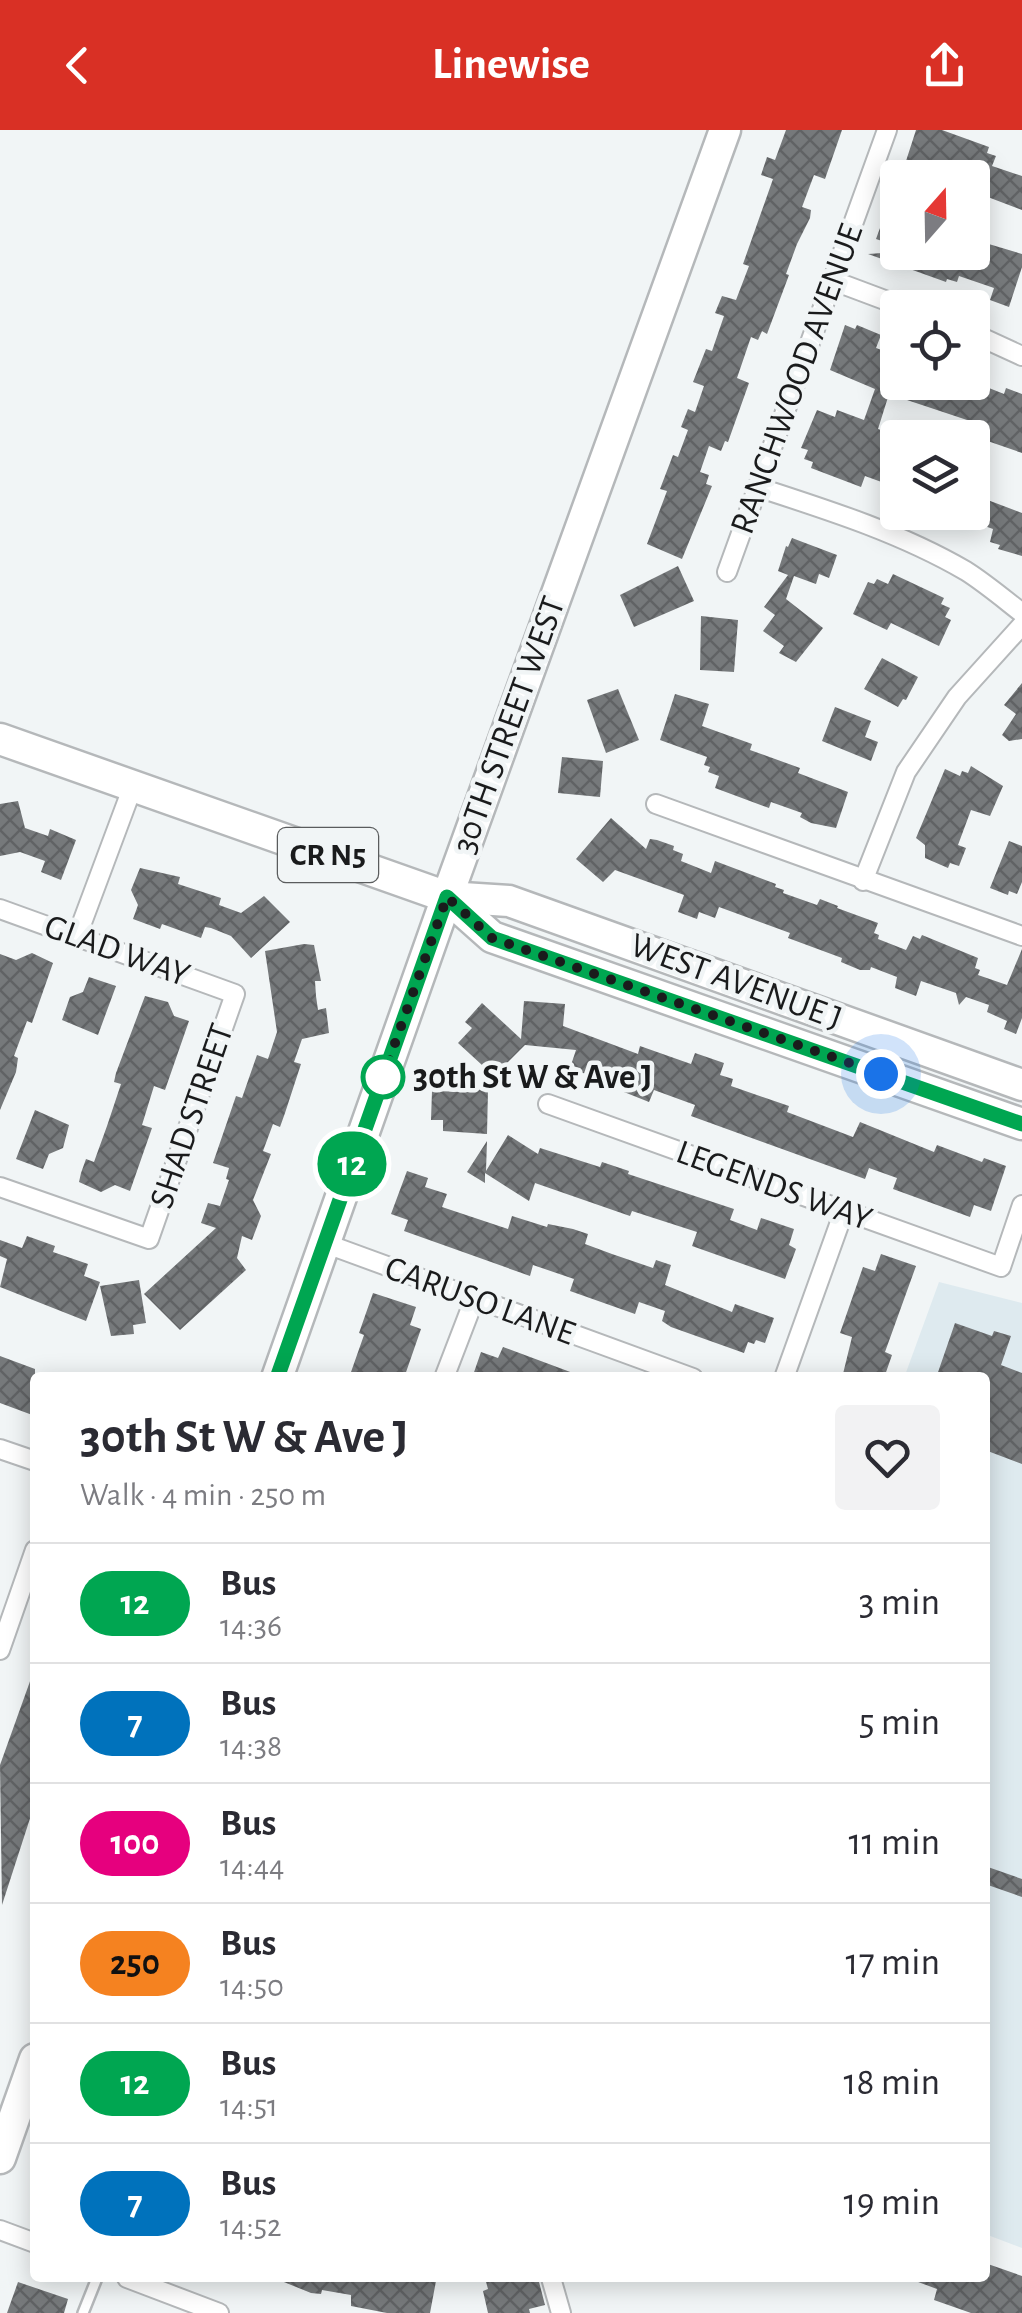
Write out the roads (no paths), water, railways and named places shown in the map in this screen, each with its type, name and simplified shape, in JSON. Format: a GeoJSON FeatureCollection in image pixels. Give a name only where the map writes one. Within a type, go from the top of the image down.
{"type":"FeatureCollection","features":[{"type":"Feature","properties":{"kind":"main road","name":"30TH STREET WEST"},"geometry":{"type":"LineString","coordinates":[[279,1372],[725,130]]}},
{"type":"Feature","properties":{"kind":"main road","name":"WEST AVENUE J"},"geometry":{"type":"LineString","coordinates":[[0,738],[447,897],[509,901],[1022,1084]]}},
{"type":"Feature","properties":{"kind":"main road","name":"WEST AVENUE J"},"geometry":{"type":"LineString","coordinates":[[447,897],[492,938],[1022,1124]]}},
{"type":"Feature","properties":{"kind":"main road"},"geometry":{"type":"LineString","coordinates":[[0,2158],[30,2073]]}},
{"type":"Feature","properties":{"kind":"street","name":"RANCHWOOD AVENUE"},"geometry":{"type":"LineString","coordinates":[[727,572],[888,130]]}},
{"type":"Feature","properties":{"kind":"street"},"geometry":{"type":"LineString","coordinates":[[834,281],[880,298]]}},
{"type":"Feature","properties":{"kind":"street"},"geometry":{"type":"LineString","coordinates":[[990,341],[1022,356]]}},
{"type":"Feature","properties":{"kind":"street"},"geometry":{"type":"LineString","coordinates":[[757,487],[914,544],[968,573],[1022,613]]}},
{"type":"Feature","properties":{"kind":"street"},"geometry":{"type":"LineString","coordinates":[[863,881],[906,772],[957,697],[1022,625]]}},
{"type":"Feature","properties":{"kind":"street"},"geometry":{"type":"LineString","coordinates":[[78,936],[133,786]]}},
{"type":"Feature","properties":{"kind":"street"},"geometry":{"type":"LineString","coordinates":[[656,804],[1022,936]]}},
{"type":"Feature","properties":{"kind":"street","name":"GLAD WAY"},"geometry":{"type":"LineString","coordinates":[[0,909],[235,994]]}},
{"type":"Feature","properties":{"kind":"street","name":"SHAD STREET"},"geometry":{"type":"LineString","coordinates":[[0,1187],[149,1238],[235,994]]}},
{"type":"Feature","properties":{"kind":"street","name":"LEGENDS WAY"},"geometry":{"type":"LineString","coordinates":[[548,1104],[1001,1267],[1022,1206]]}},
{"type":"Feature","properties":{"kind":"street"},"geometry":{"type":"LineString","coordinates":[[786,1372],[844,1211]]}},
{"type":"Feature","properties":{"kind":"street","name":"CARUSO LANE"},"geometry":{"type":"LineString","coordinates":[[324,1243],[676,1372]]}},
{"type":"Feature","properties":{"kind":"street"},"geometry":{"type":"LineString","coordinates":[[446,1372],[474,1300]]}},
{"type":"Feature","properties":{"kind":"street"},"geometry":{"type":"LineString","coordinates":[[0,1449],[30,1460]]}},
{"type":"Feature","properties":{"kind":"street"},"geometry":{"type":"LineString","coordinates":[[0,1650],[30,1564]]}},
{"type":"Feature","properties":{"kind":"street"},"geometry":{"type":"LineString","coordinates":[[0,2230],[30,2241]]}},
{"type":"Feature","properties":{"kind":"street"},"geometry":{"type":"LineString","coordinates":[[138,2282],[219,2313]]}},
{"type":"Feature","properties":{"kind":"street"},"geometry":{"type":"LineString","coordinates":[[552,2282],[561,2313]]}},
{"type":"Feature","properties":{"kind":"lane"},"geometry":{"type":"LineString","coordinates":[[83,2313],[95,2282]]}},
{"type":"Feature","properties":{"kind":"place","name":"30th St W & Ave J"},"geometry":{"type":"Point","coordinates":[383,1077]}}]}
